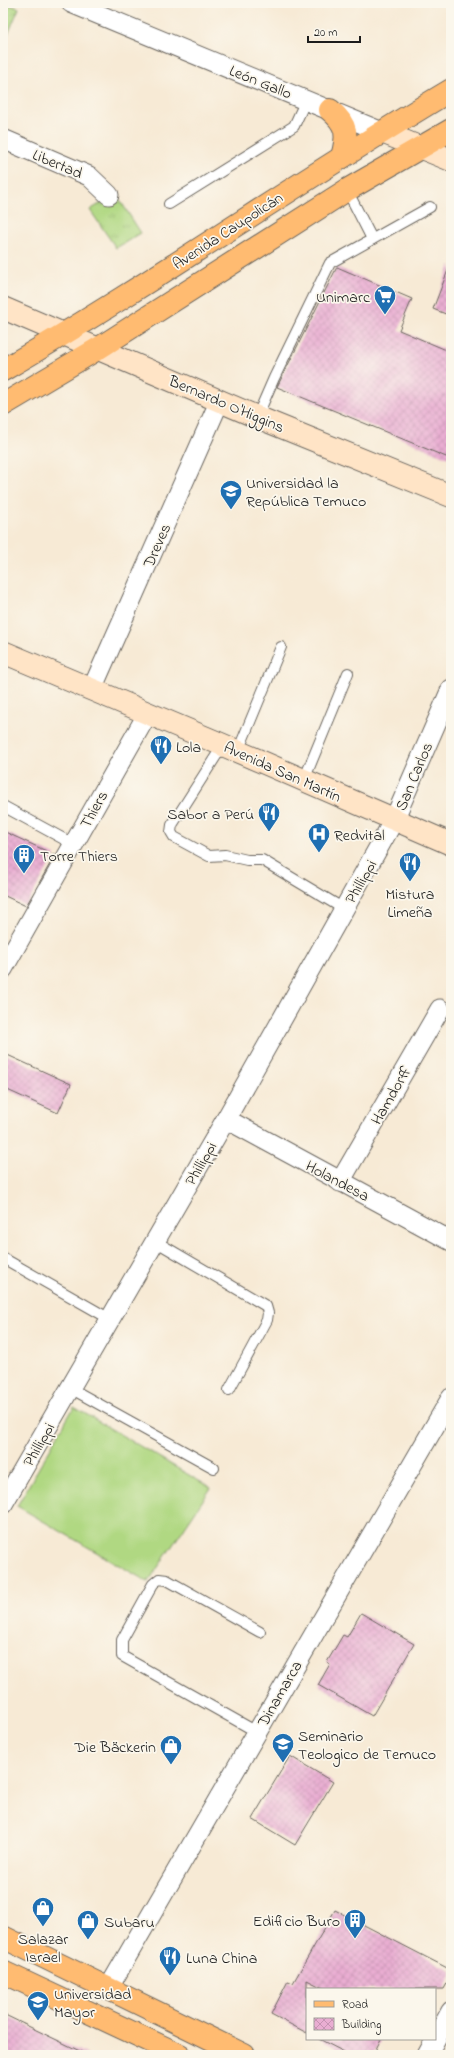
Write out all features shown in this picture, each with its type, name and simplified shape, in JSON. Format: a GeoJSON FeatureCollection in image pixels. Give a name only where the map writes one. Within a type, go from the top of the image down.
{"type":"FeatureCollection","features":[{"type":"Feature","properties":{"kind":"main road","name":"Avenida Caupolicán"},"geometry":{"type":"LineString","coordinates":[[4,368],[65,334],[342,157],[451,90]]}},
{"type":"Feature","properties":{"kind":"main road"},"geometry":{"type":"LineString","coordinates":[[330,110],[341,118],[346,130],[346,141],[342,157]]}},
{"type":"Feature","properties":{"kind":"main road","name":"Avenida Caupolicán"},"geometry":{"type":"LineString","coordinates":[[3,405],[99,348],[347,190],[451,130]]}},
{"type":"Feature","properties":{"kind":"main road","name":"León Gallo"},"geometry":{"type":"LineString","coordinates":[[382,132],[451,160]]}},
{"type":"Feature","properties":{"kind":"main road","name":"Bernardo O'Higgins"},"geometry":{"type":"LineString","coordinates":[[3,308],[257,417],[451,496]]}},
{"type":"Feature","properties":{"kind":"main road","name":"Avenida San Martín"},"geometry":{"type":"LineString","coordinates":[[3,652],[231,748],[451,844]]}},
{"type":"Feature","properties":{"kind":"main road"},"geometry":{"type":"LineString","coordinates":[[3,1937],[244,2055]]}},
{"type":"Feature","properties":{"kind":"main road"},"geometry":{"type":"LineString","coordinates":[[3,1972],[180,2055]]}},
{"type":"Feature","properties":{"kind":"main road"},"geometry":{"type":"LineString","coordinates":[[62,1999],[74,2001],[87,1998],[108,1989]]}},
{"type":"Feature","properties":{"kind":"street","name":"León Gallo"},"geometry":{"type":"LineString","coordinates":[[71,3],[382,132]]}},
{"type":"Feature","properties":{"kind":"street","name":"Libertad"},"geometry":{"type":"LineString","coordinates":[[3,140],[90,176],[109,195]]}},
{"type":"Feature","properties":{"kind":"street","name":"Dreves"},"geometry":{"type":"LineString","coordinates":[[92,689],[220,400]]}},
{"type":"Feature","properties":{"kind":"street","name":"San Carlos"},"geometry":{"type":"LineString","coordinates":[[394,820],[451,689]]}},
{"type":"Feature","properties":{"kind":"street","name":"Thiers"},"geometry":{"type":"LineString","coordinates":[[3,969],[148,713]]}},
{"type":"Feature","properties":{"kind":"street","name":"Phillippi"},"geometry":{"type":"LineString","coordinates":[[3,1504],[226,1119],[394,820]]}},
{"type":"Feature","properties":{"kind":"street","name":"Hamdorff"},"geometry":{"type":"LineString","coordinates":[[340,1182],[440,1009]]}},
{"type":"Feature","properties":{"kind":"street","name":"Holandesa"},"geometry":{"type":"LineString","coordinates":[[226,1119],[451,1241]]}},
{"type":"Feature","properties":{"kind":"street","name":"Dinamarca"},"geometry":{"type":"LineString","coordinates":[[108,1989],[451,1398]]}},
{"type":"Feature","properties":{"kind":"street"},"geometry":{"type":"LineString","coordinates":[[436,2038],[451,2011]]}},
{"type":"Feature","properties":{"kind":"street"},"geometry":{"type":"LineString","coordinates":[[427,2055],[435,2040]]}},
{"type":"Feature","properties":{"kind":"lane"},"geometry":{"type":"LineString","coordinates":[[169,204],[294,126],[306,100]]}},
{"type":"Feature","properties":{"kind":"lane"},"geometry":{"type":"LineString","coordinates":[[347,190],[372,239]]}},
{"type":"Feature","properties":{"kind":"lane"},"geometry":{"type":"LineString","coordinates":[[257,417],[274,378],[330,264],[430,207]]}},
{"type":"Feature","properties":{"kind":"lane"},"geometry":{"type":"LineString","coordinates":[[282,647],[231,748],[172,825],[171,832],[174,837],[209,856],[224,855],[246,860],[262,860],[344,909]]}},
{"type":"Feature","properties":{"kind":"lane"},"geometry":{"type":"LineString","coordinates":[[304,780],[348,673]]}},
{"type":"Feature","properties":{"kind":"lane"},"geometry":{"type":"LineString","coordinates":[[3,806],[73,844]]}},
{"type":"Feature","properties":{"kind":"lane"},"geometry":{"type":"LineString","coordinates":[[155,1241],[266,1306],[268,1313],[267,1320],[229,1390]]}},
{"type":"Feature","properties":{"kind":"lane"},"geometry":{"type":"LineString","coordinates":[[3,1258],[110,1319]]}},
{"type":"Feature","properties":{"kind":"lane"},"geometry":{"type":"LineString","coordinates":[[70,1388],[214,1468]]}},
{"type":"Feature","properties":{"kind":"lane"},"geometry":{"type":"LineString","coordinates":[[257,1732],[122,1656],[121,1650],[122,1640],[153,1584],[159,1579],[167,1580],[260,1632]]}},
{"type":"Feature","properties":{"kind":"green space"},"geometry":{"type":"Polygon","coordinates":[[[3,3],[19,8],[3,46],[3,3]]]}},
{"type":"Feature","properties":{"kind":"green space"},"geometry":{"type":"Polygon","coordinates":[[[116,194],[141,233],[116,248],[90,210],[116,194]]]}},
{"type":"Feature","properties":{"kind":"green space"},"geometry":{"type":"Polygon","coordinates":[[[74,1407],[211,1488],[148,1582],[17,1506],[74,1407]]]}},
{"type":"Feature","properties":{"kind":"building"},"geometry":{"type":"Polygon","coordinates":[[[451,265],[451,316],[433,309],[451,265]]]}},
{"type":"Feature","properties":{"kind":"building"},"geometry":{"type":"Polygon","coordinates":[[[337,267],[412,299],[399,330],[451,352],[451,459],[277,387],[337,267]]]}},
{"type":"Feature","properties":{"kind":"building","name":"Torre Thiers"},"geometry":{"type":"Polygon","coordinates":[[[3,831],[55,855],[26,906],[3,895],[3,831]]]}},
{"type":"Feature","properties":{"kind":"building"},"geometry":{"type":"Polygon","coordinates":[[[3,1053],[71,1084],[58,1113],[3,1088],[3,1053]]]}},
{"type":"Feature","properties":{"kind":"building"},"geometry":{"type":"Polygon","coordinates":[[[361,1613],[414,1644],[372,1716],[318,1685],[330,1664],[327,1662],[343,1635],[347,1637],[361,1613]]]}},
{"type":"Feature","properties":{"kind":"building"},"geometry":{"type":"Polygon","coordinates":[[[290,1756],[333,1782],[295,1845],[252,1819],[290,1756]]]}},
{"type":"Feature","properties":{"kind":"building","name":"Edificio Buro"},"geometry":{"type":"Polygon","coordinates":[[[335,1910],[451,1970],[451,1976],[444,1989],[323,1988],[307,1980],[306,2032],[271,2014],[288,1981],[293,1983],[335,1910]]]}},
{"type":"Feature","properties":{"kind":"building"},"geometry":{"type":"Polygon","coordinates":[[[3,2014],[88,2055],[3,2055],[3,2014]]]}},
{"type":"Feature","properties":{"kind":"building"},"geometry":{"type":"Polygon","coordinates":[[[321,2040],[380,2040],[373,2055],[350,2055],[321,2040]]]}},
{"type":"Feature","properties":{"kind":"place","name":"Unimarc"},"geometry":{"type":"Point","coordinates":[385,316]}},
{"type":"Feature","properties":{"kind":"place","name":"Universidad la República Temuco"},"geometry":{"type":"Point","coordinates":[231,510]}},
{"type":"Feature","properties":{"kind":"place","name":"Lola"},"geometry":{"type":"Point","coordinates":[161,766]}},
{"type":"Feature","properties":{"kind":"place","name":"Sabor a Perú"},"geometry":{"type":"Point","coordinates":[269,832]}},
{"type":"Feature","properties":{"kind":"place","name":"Redvital"},"geometry":{"type":"Point","coordinates":[319,854]}},
{"type":"Feature","properties":{"kind":"place","name":"Torre Thiers"},"geometry":{"type":"Point","coordinates":[24,874]}},
{"type":"Feature","properties":{"kind":"place","name":"Mistura Limeña"},"geometry":{"type":"Point","coordinates":[410,882]}},
{"type":"Feature","properties":{"kind":"place","name":"Seminario Teologico de Temuco"},"geometry":{"type":"Point","coordinates":[283,1764]}},
{"type":"Feature","properties":{"kind":"place","name":"Die Bäckerin"},"geometry":{"type":"Point","coordinates":[171,1766]}},
{"type":"Feature","properties":{"kind":"place","name":"Salazar Israel"},"geometry":{"type":"Point","coordinates":[43,1928]}},
{"type":"Feature","properties":{"kind":"place","name":"Subaru"},"geometry":{"type":"Point","coordinates":[88,1940]}},
{"type":"Feature","properties":{"kind":"place","name":"Edificio Buro"},"geometry":{"type":"Point","coordinates":[355,1940]}},
{"type":"Feature","properties":{"kind":"place","name":"Luna China"},"geometry":{"type":"Point","coordinates":[170,1976]}},
{"type":"Feature","properties":{"kind":"place","name":"Universidad Mayor"},"geometry":{"type":"Point","coordinates":[38,2022]}}]}
